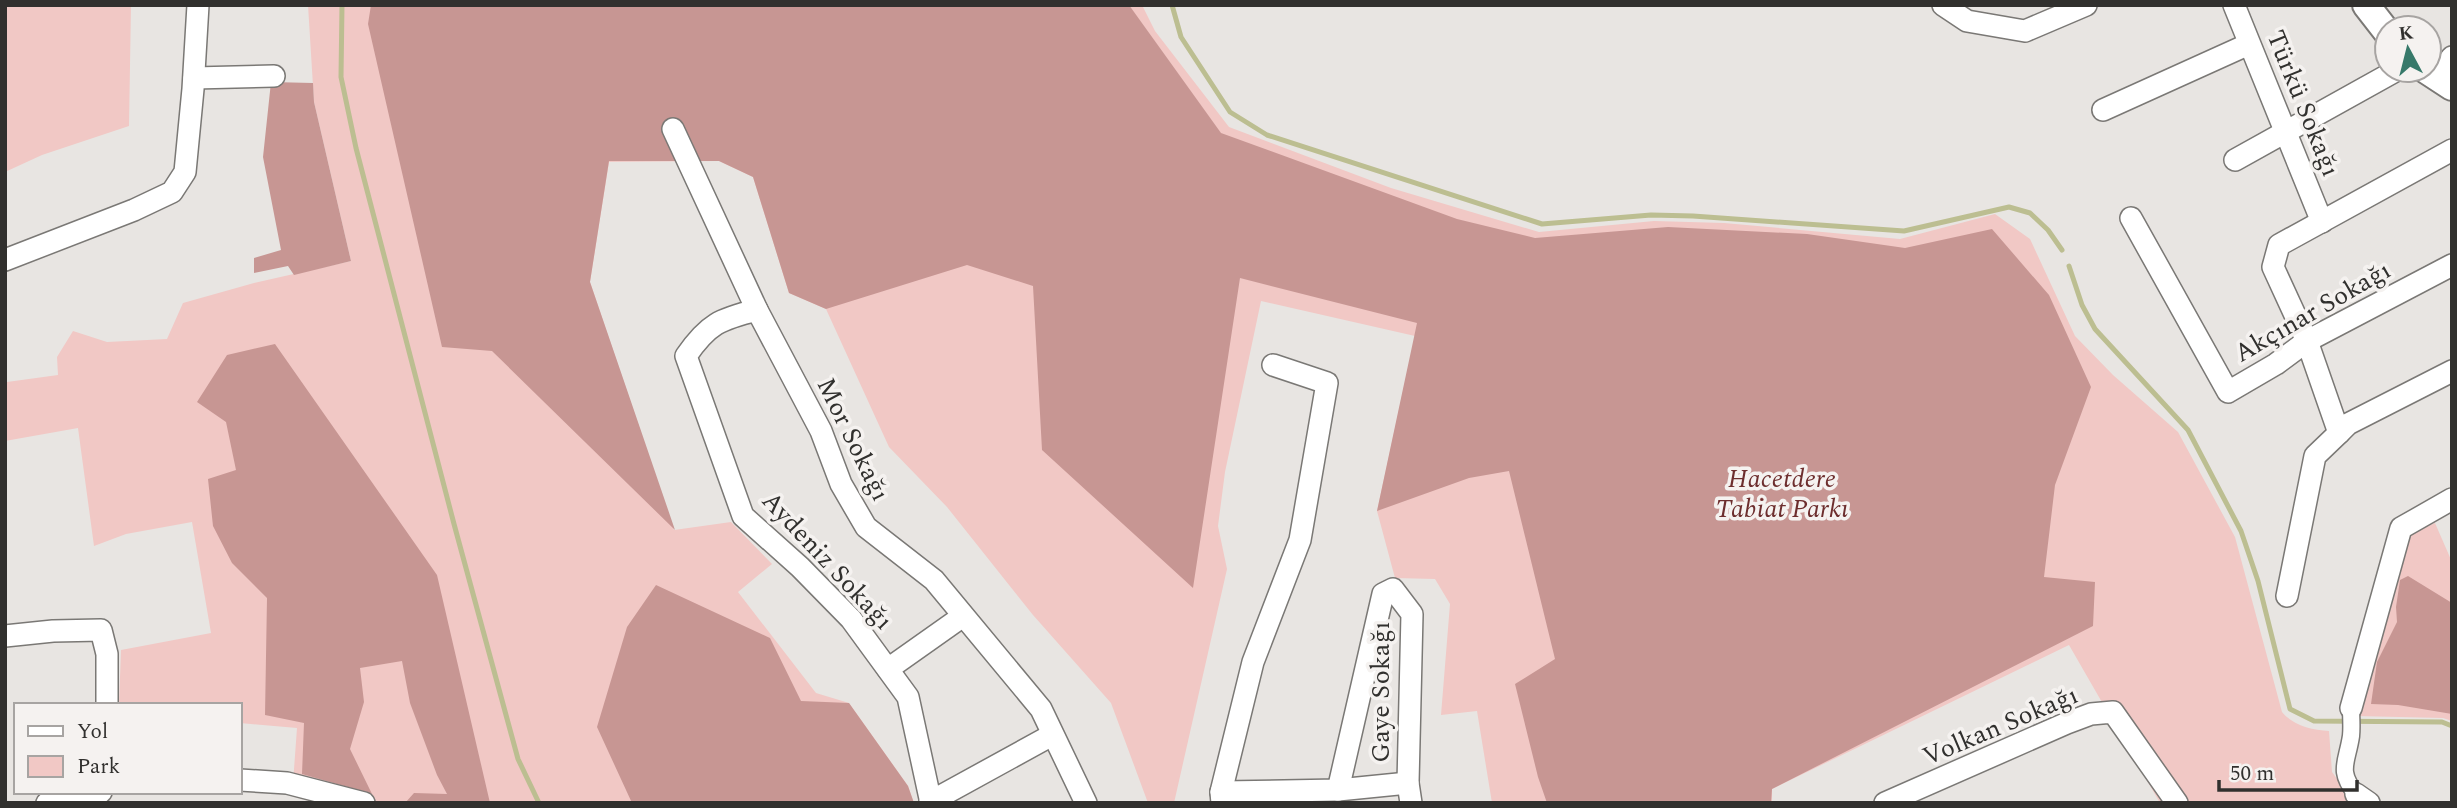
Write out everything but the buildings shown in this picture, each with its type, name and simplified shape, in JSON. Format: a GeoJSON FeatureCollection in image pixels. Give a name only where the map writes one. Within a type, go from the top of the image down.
{"type":"FeatureCollection","features":[{"type":"Feature","properties":{"kind":"street"},"geometry":{"type":"LineString","coordinates":[[5,260],[134,210],[172,192],[185,172],[198,5]]}},
{"type":"Feature","properties":{"kind":"street"},"geometry":{"type":"LineString","coordinates":[[1943,5],[1967,21],[2025,31],[2086,5]]}},
{"type":"Feature","properties":{"kind":"street","name":"Türkü Sokağı"},"geometry":{"type":"LineString","coordinates":[[2234,5],[2322,222]]}},
{"type":"Feature","properties":{"kind":"street"},"geometry":{"type":"LineString","coordinates":[[2103,110],[2249,44]]}},
{"type":"Feature","properties":{"kind":"street"},"geometry":{"type":"LineString","coordinates":[[194,78],[274,76]]}},
{"type":"Feature","properties":{"kind":"street"},"geometry":{"type":"LineString","coordinates":[[2235,160],[2373,83]]}},
{"type":"Feature","properties":{"kind":"street","name":"Mor Sokağı"},"geometry":{"type":"LineString","coordinates":[[673,129],[757,310],[821,431],[841,484],[866,527],[934,580],[1041,709],[1086,803]]}},
{"type":"Feature","properties":{"kind":"street"},"geometry":{"type":"LineString","coordinates":[[2339,433],[2307,341],[2273,267],[2279,244],[2452,150]]}},
{"type":"Feature","properties":{"kind":"street","name":"Akçınar Sokağı"},"geometry":{"type":"LineString","coordinates":[[2131,218],[2228,391],[2276,365],[2307,341],[2452,265]]}},
{"type":"Feature","properties":{"kind":"street","name":"Aydeniz Sokağı"},"geometry":{"type":"LineString","coordinates":[[757,310],[726,317],[701,334],[686,356],[723,466],[743,516],[851,619],[908,697],[930,802]]}},
{"type":"Feature","properties":{"kind":"street"},"geometry":{"type":"LineString","coordinates":[[1273,365],[1327,383],[1300,540],[1253,662],[1221,797],[1338,790],[1410,793]]}},
{"type":"Feature","properties":{"kind":"street"},"geometry":{"type":"LineString","coordinates":[[2287,596],[2315,456],[2348,424],[2452,371]]}},
{"type":"Feature","properties":{"kind":"street"},"geometry":{"type":"LineString","coordinates":[[2363,798],[2348,783],[2343,768],[2351,736],[2351,708],[2401,528],[2452,499]]}},
{"type":"Feature","properties":{"kind":"street","name":"Gaye Sokağı"},"geometry":{"type":"LineString","coordinates":[[1338,790],[1383,594],[1393,589],[1412,614],[1410,793]]}},
{"type":"Feature","properties":{"kind":"street"},"geometry":{"type":"LineString","coordinates":[[888,669],[963,615]]}},
{"type":"Feature","properties":{"kind":"street"},"geometry":{"type":"LineString","coordinates":[[5,636],[102,630],[107,654],[107,703]]}},
{"type":"Feature","properties":{"kind":"street","name":"Volkan Sokağı"},"geometry":{"type":"LineString","coordinates":[[1885,803],[2067,723],[2091,714],[2113,712],[2177,803]]}},
{"type":"Feature","properties":{"kind":"street"},"geometry":{"type":"LineString","coordinates":[[930,802],[1052,734]]}},
{"type":"Feature","properties":{"kind":"street"},"geometry":{"type":"LineString","coordinates":[[242,780],[287,783],[364,803]]}},
{"type":"Feature","properties":{"kind":"street"},"geometry":{"type":"LineString","coordinates":[[47,803],[91,794]]}},
{"type":"Feature","properties":{"kind":"green space"},"geometry":{"type":"Polygon","coordinates":[[[5,5],[131,5],[129,126],[42,155],[5,172],[5,5]]]}},
{"type":"Feature","properties":{"kind":"green space"},"geometry":{"type":"Polygon","coordinates":[[[308,5],[1142,5],[1155,31],[1229,127],[1391,188],[1539,232],[1654,221],[1724,223],[1900,239],[1995,214],[2030,239],[2075,336],[2113,375],[2178,432],[2235,537],[2282,712],[2303,726],[2329,731],[2332,772],[2355,803],[2160,803],[2069,645],[1772,789],[1772,803],[1492,803],[1477,711],[1441,715],[1450,604],[1435,579],[1395,578],[1377,511],[1415,336],[1261,301],[1225,472],[1218,526],[1227,569],[1174,803],[1148,803],[1111,703],[1033,615],[947,507],[889,447],[826,309],[789,293],[753,177],[719,161],[609,162],[590,282],[674,530],[731,522],[772,564],[738,592],[816,693],[849,703],[908,786],[914,803],[376,803],[368,797],[293,783],[297,728],[242,723],[242,703],[119,703],[121,650],[211,633],[192,522],[126,534],[94,546],[78,428],[5,441],[5,372],[7,382],[58,375],[57,357],[73,331],[107,342],[167,339],[183,303],[254,283],[351,261],[314,102],[308,5]]]}},
{"type":"Feature","properties":{"kind":"green space","name":"Hacetdere Tabiat Parkı"},"geometry":{"type":"Polygon","coordinates":[[[371,5],[1129,5],[1221,133],[1457,219],[1535,238],[1668,227],[1807,234],[1905,248],[1992,229],[2049,295],[2091,387],[2055,485],[2044,577],[2095,582],[2093,626],[1772,789],[1771,803],[1547,803],[1515,684],[1555,659],[1509,471],[1469,478],[1377,511],[1417,323],[1240,278],[1193,588],[1042,450],[1033,286],[967,265],[826,309],[789,293],[753,177],[719,161],[609,161],[590,282],[675,530],[492,351],[442,347],[368,24],[371,5]]]}},
{"type":"Feature","properties":{"kind":"green space"},"geometry":{"type":"Polygon","coordinates":[[[271,82],[313,83],[314,102],[351,261],[294,275],[288,266],[254,273],[254,258],[281,250],[263,157],[271,82]]]}},
{"type":"Feature","properties":{"kind":"green space"},"geometry":{"type":"Polygon","coordinates":[[[275,344],[437,575],[490,803],[405,803],[414,793],[447,794],[437,775],[410,703],[402,661],[360,668],[364,702],[350,749],[372,794],[302,774],[304,723],[265,715],[267,598],[232,563],[213,526],[208,479],[236,470],[226,422],[197,402],[227,355],[275,344]]]}},
{"type":"Feature","properties":{"kind":"green space"},"geometry":{"type":"Polygon","coordinates":[[[2435,523],[2452,562],[2452,721],[2443,718],[2355,716],[2404,537],[2435,523]]]}},
{"type":"Feature","properties":{"kind":"green space"},"geometry":{"type":"Polygon","coordinates":[[[2408,576],[2452,603],[2452,714],[2398,705],[2371,704],[2377,662],[2397,622],[2400,580],[2408,576]]]}},
{"type":"Feature","properties":{"kind":"green space"},"geometry":{"type":"Polygon","coordinates":[[[656,585],[770,638],[801,701],[849,703],[908,786],[914,803],[632,803],[597,727],[627,627],[656,585]]]}},
{"type":"Feature","properties":{"kind":"waterway"},"geometry":{"type":"LineString","coordinates":[[342,5],[341,77],[356,148],[518,759],[539,803]]}},
{"type":"Feature","properties":{"kind":"waterway"},"geometry":{"type":"LineString","coordinates":[[1172,5],[1181,37],[1230,112],[1267,135],[1542,224],[1651,215],[1904,231],[2009,207],[2030,213],[2048,230],[2062,250]]}},
{"type":"Feature","properties":{"kind":"waterway"},"geometry":{"type":"LineString","coordinates":[[2069,266],[2082,305],[2095,329],[2188,430],[2241,531],[2258,581],[2290,709],[2314,721],[2442,722],[2452,726]]}}]}
